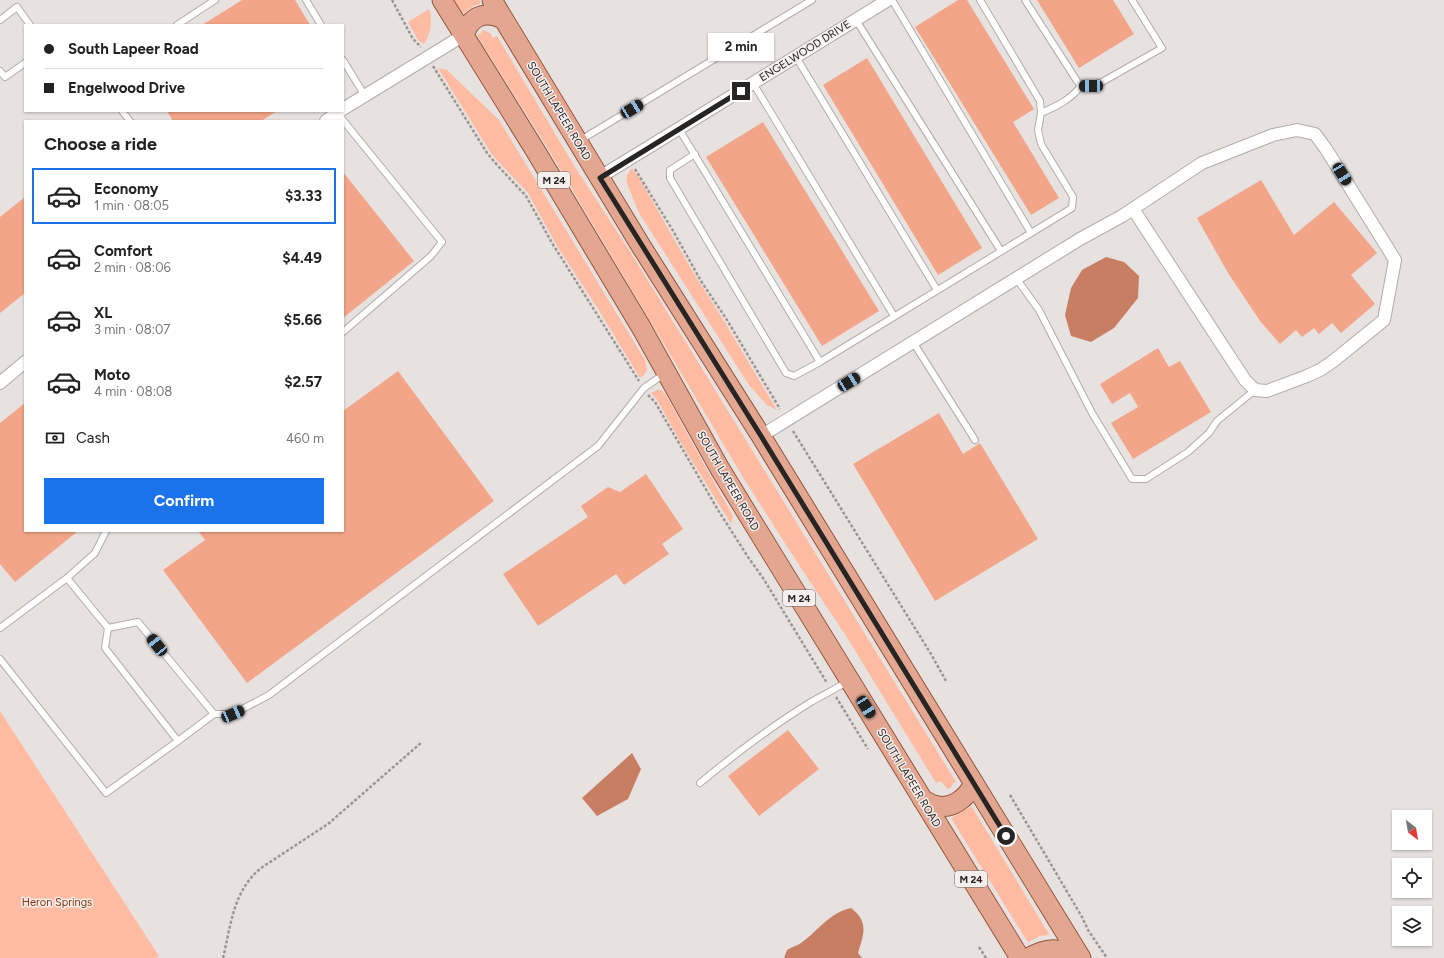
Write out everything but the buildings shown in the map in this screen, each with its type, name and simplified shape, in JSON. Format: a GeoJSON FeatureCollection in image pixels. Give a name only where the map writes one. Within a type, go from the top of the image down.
{"type":"FeatureCollection","features":[{"type":"Feature","properties":{"kind":"main road","name":"SOUTH LAPEER ROAD"},"geometry":{"type":"LineString","coordinates":[[442,0],[543,163],[641,327],[720,469],[1020,958]]}},
{"type":"Feature","properties":{"kind":"main road","name":"SOUTH LAPEER ROAD"},"geometry":{"type":"LineString","coordinates":[[492,0],[1080,958]]}},
{"type":"Feature","properties":{"kind":"main road"},"geometry":{"type":"LineString","coordinates":[[464,35],[467,28],[478,17],[486,14],[503,19]]}},
{"type":"Feature","properties":{"kind":"main road"},"geometry":{"type":"LineString","coordinates":[[922,799],[942,807],[950,805],[965,798],[974,784]]}},
{"type":"Feature","properties":{"kind":"main road"},"geometry":{"type":"LineString","coordinates":[[1028,958],[1043,950],[1055,950],[1064,951],[1077,958]]}},
{"type":"Feature","properties":{"kind":"street","name":"ENGELWOOD DRIVE"},"geometry":{"type":"LineString","coordinates":[[600,178],[888,0]]}},
{"type":"Feature","properties":{"kind":"street"},"geometry":{"type":"LineString","coordinates":[[344,109],[464,35]]}},
{"type":"Feature","properties":{"kind":"street"},"geometry":{"type":"LineString","coordinates":[[327,120],[339,112]]}},
{"type":"Feature","properties":{"kind":"street"},"geometry":{"type":"LineString","coordinates":[[761,436],[1080,239],[1134,209],[1202,163],[1273,136],[1297,130],[1315,134],[1326,149],[1395,260],[1384,320],[1320,370],[1267,391],[1255,390],[1245,380],[1134,209]]}},
{"type":"Feature","properties":{"kind":"street"},"geometry":{"type":"LineString","coordinates":[[0,383],[24,363]]}},
{"type":"Feature","properties":{"kind":"lane"},"geometry":{"type":"LineString","coordinates":[[179,24],[215,0]]}},
{"type":"Feature","properties":{"kind":"lane"},"geometry":{"type":"LineString","coordinates":[[306,0],[320,24]]}},
{"type":"Feature","properties":{"kind":"lane"},"geometry":{"type":"LineString","coordinates":[[578,142],[812,0]]}},
{"type":"Feature","properties":{"kind":"lane"},"geometry":{"type":"LineString","coordinates":[[892,0],[1031,233]]}},
{"type":"Feature","properties":{"kind":"lane"},"geometry":{"type":"LineString","coordinates":[[695,154],[670,170],[670,178],[786,373],[794,376],[820,362],[1072,208],[1073,197],[1041,144],[1038,130],[1041,113],[1040,101],[980,0]]}},
{"type":"Feature","properties":{"kind":"lane"},"geometry":{"type":"LineString","coordinates":[[1025,0],[1077,81],[1082,86]]}},
{"type":"Feature","properties":{"kind":"lane"},"geometry":{"type":"LineString","coordinates":[[1041,113],[1063,103],[1082,86],[1091,86],[1102,82],[1162,48],[1132,0]]}},
{"type":"Feature","properties":{"kind":"lane"},"geometry":{"type":"LineString","coordinates":[[0,20],[17,7],[29,24]]}},
{"type":"Feature","properties":{"kind":"lane"},"geometry":{"type":"LineString","coordinates":[[856,20],[1001,251]]}},
{"type":"Feature","properties":{"kind":"lane"},"geometry":{"type":"LineString","coordinates":[[796,57],[937,290]]}},
{"type":"Feature","properties":{"kind":"lane"},"geometry":{"type":"LineString","coordinates":[[344,62],[365,96]]}},
{"type":"Feature","properties":{"kind":"lane"},"geometry":{"type":"LineString","coordinates":[[0,71],[5,78],[24,64]]}},
{"type":"Feature","properties":{"kind":"lane"},"geometry":{"type":"LineString","coordinates":[[753,83],[894,316]]}},
{"type":"Feature","properties":{"kind":"lane"},"geometry":{"type":"LineString","coordinates":[[123,112],[129,120]]}},
{"type":"Feature","properties":{"kind":"lane"},"geometry":{"type":"LineString","coordinates":[[341,112],[442,242],[431,256],[344,331]]}},
{"type":"Feature","properties":{"kind":"lane"},"geometry":{"type":"LineString","coordinates":[[679,129],[820,362]]}},
{"type":"Feature","properties":{"kind":"lane"},"geometry":{"type":"LineString","coordinates":[[1016,278],[1039,310],[1092,414],[1132,479],[1146,479],[1188,452],[1208,433],[1217,421],[1255,390]]}},
{"type":"Feature","properties":{"kind":"lane"},"geometry":{"type":"LineString","coordinates":[[913,342],[975,440]]}},
{"type":"Feature","properties":{"kind":"lane"},"geometry":{"type":"LineString","coordinates":[[0,659],[106,793],[214,714],[233,714],[269,695],[598,446],[644,388],[666,372]]}},
{"type":"Feature","properties":{"kind":"lane"},"geometry":{"type":"LineString","coordinates":[[0,628],[67,578],[95,553],[106,532]]}},
{"type":"Feature","properties":{"kind":"lane"},"geometry":{"type":"LineString","coordinates":[[67,578],[108,628],[105,648],[178,741]]}},
{"type":"Feature","properties":{"kind":"lane"},"geometry":{"type":"LineString","coordinates":[[108,628],[138,622],[214,714]]}},
{"type":"Feature","properties":{"kind":"lane"},"geometry":{"type":"LineString","coordinates":[[700,783],[755,740],[812,701],[850,680]]}},
{"type":"Feature","properties":{"kind":"path"},"geometry":{"type":"LineString","coordinates":[[392,0],[413,39],[421,47]]}},
{"type":"Feature","properties":{"kind":"path"},"geometry":{"type":"LineString","coordinates":[[435,68],[487,153],[526,196],[552,243],[649,396],[655,402],[718,510],[748,558],[763,578],[868,749]]}},
{"type":"Feature","properties":{"kind":"path"},"geometry":{"type":"LineString","coordinates":[[640,175],[701,281],[727,320],[781,410]]}},
{"type":"Feature","properties":{"kind":"path"},"geometry":{"type":"LineString","coordinates":[[793,431],[931,654],[946,681]]}},
{"type":"Feature","properties":{"kind":"path"},"geometry":{"type":"LineString","coordinates":[[223,958],[229,926],[244,887],[251,876],[328,824],[422,742]]}},
{"type":"Feature","properties":{"kind":"path"},"geometry":{"type":"LineString","coordinates":[[1010,795],[1082,917],[1088,930],[1107,958]]}},
{"type":"Feature","properties":{"kind":"path"},"geometry":{"type":"LineString","coordinates":[[978,947],[986,958]]}},
{"type":"Feature","properties":{"kind":"green space"},"geometry":{"type":"Polygon","coordinates":[[[454,0],[479,0],[480,4],[473,6],[464,13],[454,0]]]}},
{"type":"Feature","properties":{"kind":"green space"},"geometry":{"type":"Polygon","coordinates":[[[429,9],[431,27],[424,44],[418,40],[408,22],[429,9]]]}},
{"type":"Feature","properties":{"kind":"green space"},"geometry":{"type":"Polygon","coordinates":[[[483,30],[490,33],[493,38],[497,36],[575,167],[631,253],[956,782],[953,783],[951,788],[948,789],[940,781],[936,783],[846,636],[741,474],[547,147],[481,42],[477,34],[480,34],[483,30]]]}},
{"type":"Feature","properties":{"kind":"green space"},"geometry":{"type":"Polygon","coordinates":[[[438,68],[447,70],[499,120],[645,360],[647,370],[640,378],[557,246],[528,193],[492,155],[438,68]]]}},
{"type":"Feature","properties":{"kind":"green space"},"geometry":{"type":"Polygon","coordinates":[[[632,168],[777,410],[767,405],[749,385],[639,213],[626,181],[627,175],[632,168]]]}},
{"type":"Feature","properties":{"kind":"green space"},"geometry":{"type":"Polygon","coordinates":[[[661,390],[666,395],[732,514],[733,517],[731,524],[681,443],[657,400],[651,393],[661,390]]]}},
{"type":"Feature","properties":{"kind":"green space","name":"Heron Springs"},"geometry":{"type":"Polygon","coordinates":[[[0,711],[159,956],[156,958],[0,958],[0,711]]]}},
{"type":"Feature","properties":{"kind":"green space"},"geometry":{"type":"Polygon","coordinates":[[[972,807],[1049,935],[1040,936],[1029,942],[1027,941],[951,818],[972,807]]]}},
{"type":"Feature","properties":{"kind":"shaded area"},"geometry":{"type":"Polygon","coordinates":[[[1106,257],[1124,262],[1139,276],[1138,298],[1114,328],[1091,342],[1071,336],[1065,315],[1071,288],[1082,270],[1106,257]]]}},
{"type":"Feature","properties":{"kind":"shaded area"},"geometry":{"type":"Polygon","coordinates":[[[632,753],[641,769],[628,799],[597,816],[582,798],[632,753]]]}},
{"type":"Feature","properties":{"kind":"shaded area"},"geometry":{"type":"Polygon","coordinates":[[[851,908],[861,918],[863,923],[864,928],[862,940],[858,953],[862,958],[784,958],[787,950],[801,943],[824,922],[837,913],[851,908]]]}},
{"type":"Feature","properties":{"kind":"route"},"geometry":{"type":"LineString","coordinates":[[741,91],[600,178],[641,246],[761,436],[1006,836]]}}]}
